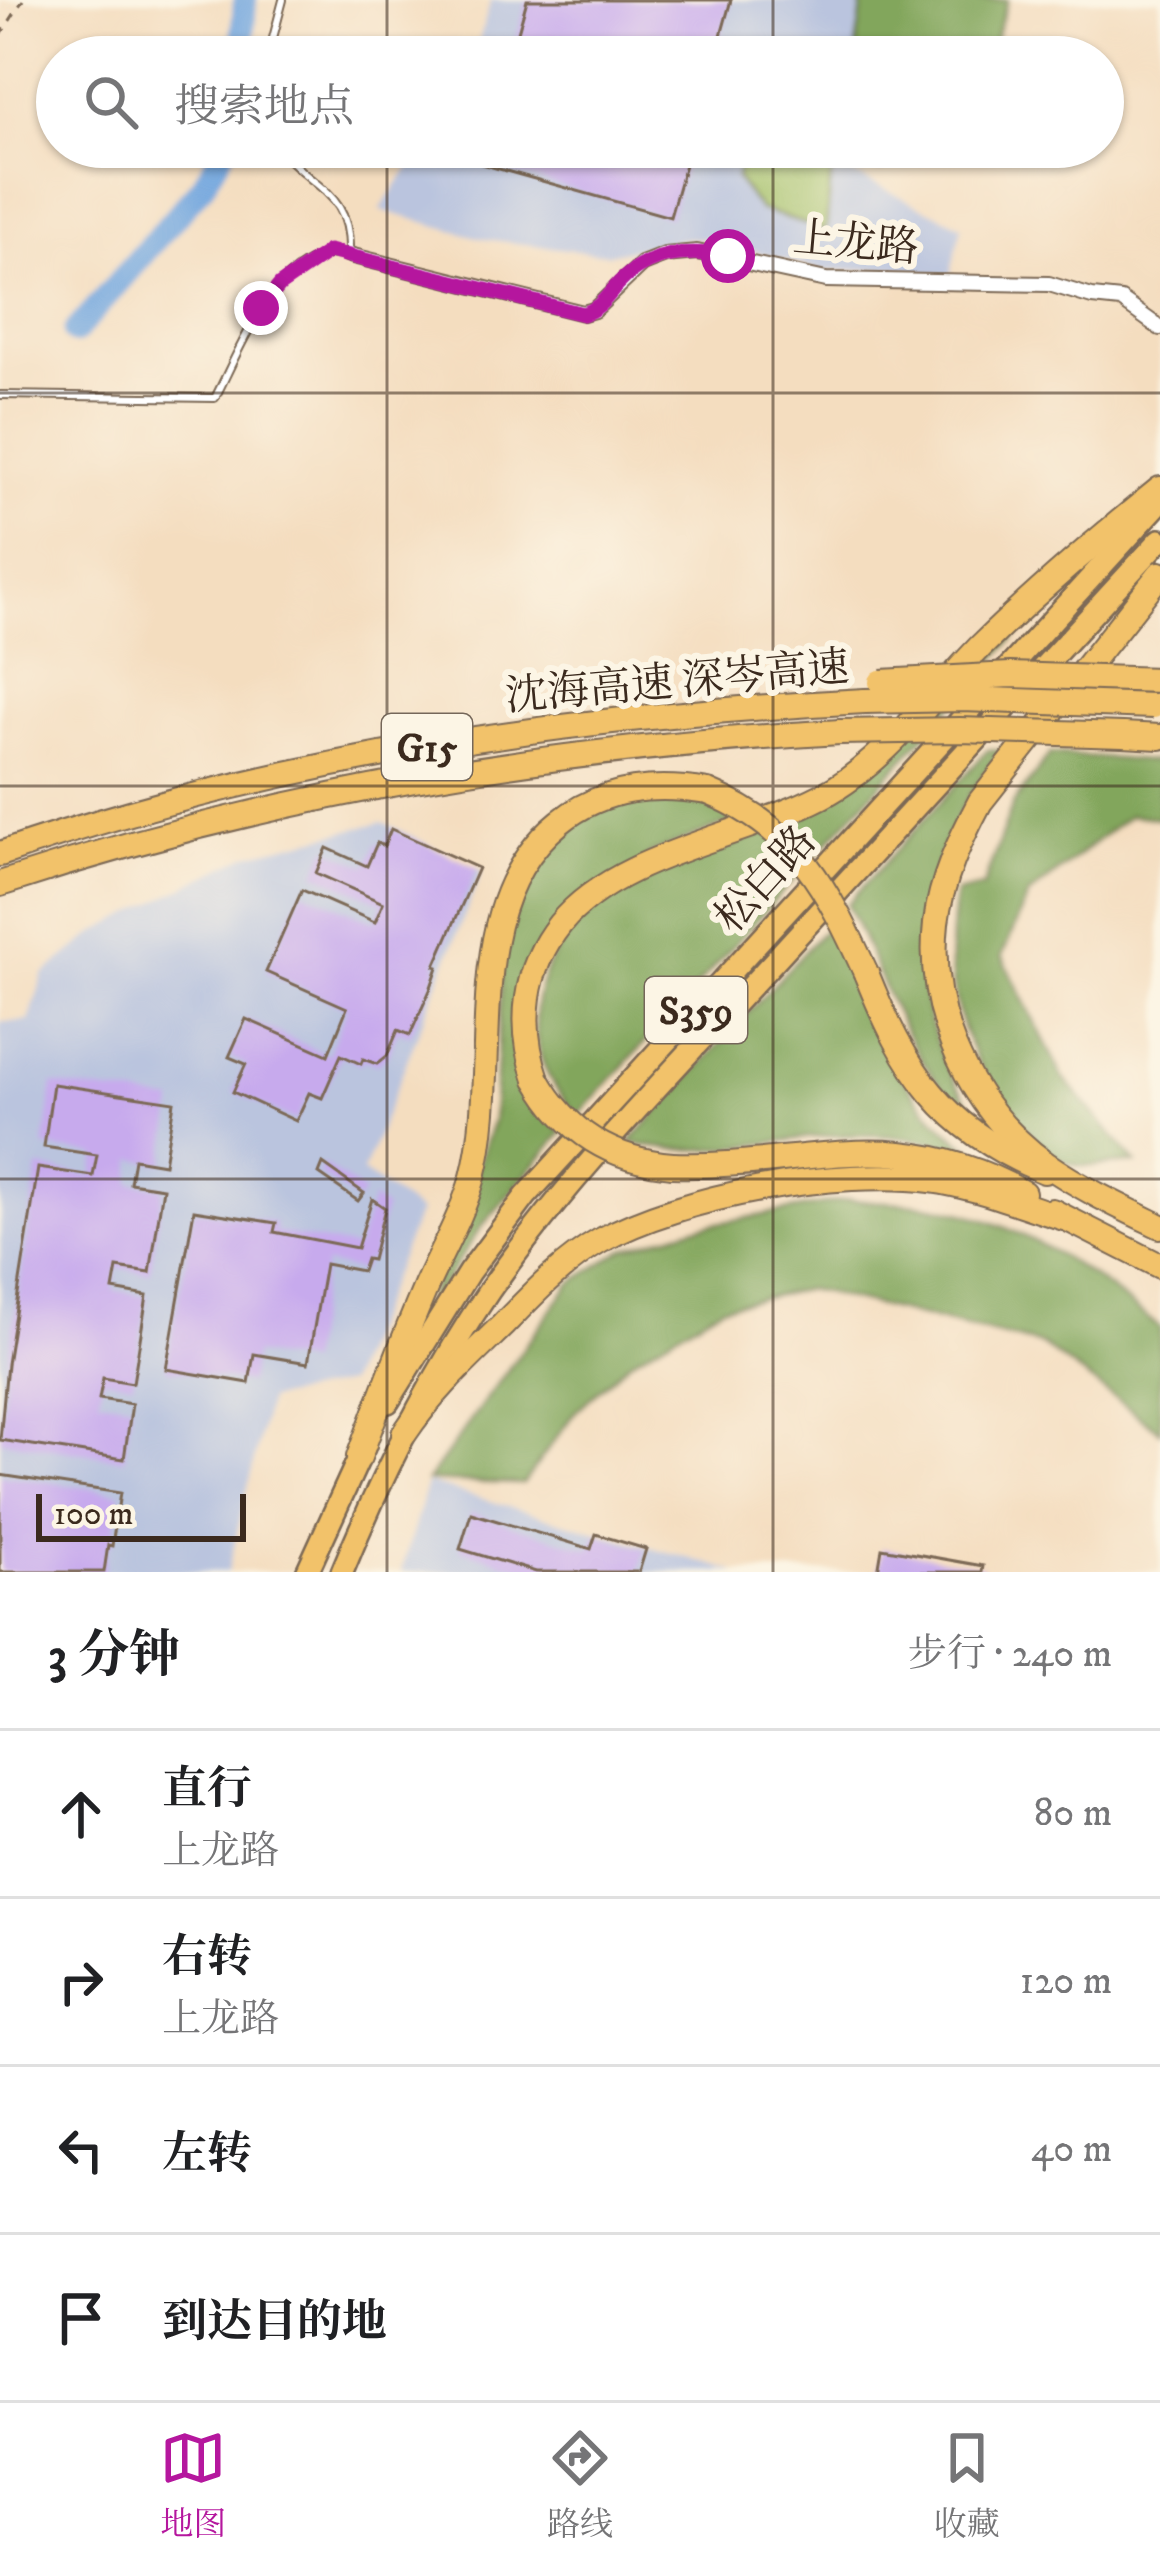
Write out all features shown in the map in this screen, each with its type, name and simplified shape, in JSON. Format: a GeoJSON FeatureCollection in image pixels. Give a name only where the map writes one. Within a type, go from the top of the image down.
{"type":"FeatureCollection","features":[{"type":"Feature","properties":{"kind":"highway"},"geometry":{"type":"LineString","coordinates":[[1160,489],[1046,583],[848,779],[802,806],[623,877],[578,904],[543,949],[526,1006],[526,1037],[537,1079],[561,1116],[592,1142],[628,1159],[673,1166],[853,1151],[927,1157],[991,1176],[1064,1219],[1160,1266]]}},
{"type":"Feature","properties":{"kind":"highway"},"geometry":{"type":"LineString","coordinates":[[1080,1185],[1018,1139],[992,1111],[958,1059],[940,1000],[936,922],[952,860],[980,802],[1160,574]]}},
{"type":"Feature","properties":{"kind":"highway"},"geometry":{"type":"LineString","coordinates":[[873,692],[1010,675],[1160,680]]}},
{"type":"Feature","properties":{"kind":"highway","name":"沈海高速 深岑高速"},"geometry":{"type":"LineString","coordinates":[[0,854],[149,805],[339,762],[541,729],[873,692],[1156,706]]}},
{"type":"Feature","properties":{"kind":"highway","name":"沈海高速 深岑高速"},"geometry":{"type":"LineString","coordinates":[[0,884],[178,829],[408,780],[634,748],[840,732],[960,730],[1160,737]]}},
{"type":"Feature","properties":{"kind":"highway"},"geometry":{"type":"LineString","coordinates":[[358,1457],[476,1166],[492,959],[516,872],[533,846],[579,807],[630,790],[656,786],[708,792],[759,818],[800,855],[836,909],[914,1075],[952,1117],[1005,1154],[1160,1226]]}},
{"type":"Feature","properties":{"kind":"highway"},"geometry":{"type":"LineString","coordinates":[[404,1434],[447,1379],[568,1263],[629,1226],[664,1214],[824,1180],[895,1177],[966,1188],[1064,1219]]}},
{"type":"Feature","properties":{"kind":"main road","name":"松白路"},"geometry":{"type":"LineString","coordinates":[[307,1572],[358,1457],[441,1314],[526,1196],[1160,502]]}},
{"type":"Feature","properties":{"kind":"main road","name":"松白路"},"geometry":{"type":"LineString","coordinates":[[342,1572],[404,1434],[469,1322],[574,1184],[1160,540]]}},
{"type":"Feature","properties":{"kind":"street","name":"上龙路"},"geometry":{"type":"LineString","coordinates":[[349,255],[583,314],[594,310],[642,264],[665,255],[697,252],[826,280],[1049,284],[1121,300],[1160,328]]}},
{"type":"Feature","properties":{"kind":"lane"},"geometry":{"type":"LineString","coordinates":[[274,36],[283,0]]}},
{"type":"Feature","properties":{"kind":"lane"},"geometry":{"type":"LineString","coordinates":[[0,395],[215,398],[261,308],[280,285],[329,251],[349,255],[350,235],[335,198],[301,168]]}},
{"type":"Feature","properties":{"kind":"path"},"geometry":{"type":"LineString","coordinates":[[0,36],[23,0]]}},
{"type":"Feature","properties":{"kind":"shaded area"},"geometry":{"type":"Polygon","coordinates":[[[491,0],[863,0],[858,36],[480,36],[491,0]]]}},
{"type":"Feature","properties":{"kind":"shaded area"},"geometry":{"type":"Polygon","coordinates":[[[409,168],[845,168],[962,226],[950,276],[893,268],[822,271],[712,239],[688,238],[607,254],[484,239],[380,210],[409,168]]]}},
{"type":"Feature","properties":{"kind":"shaded area"},"geometry":{"type":"Polygon","coordinates":[[[383,822],[482,871],[363,1172],[419,1212],[347,1384],[268,1400],[228,1572],[0,1572],[0,1022],[29,1021],[43,975],[96,932],[249,854],[383,822]]]}},
{"type":"Feature","properties":{"kind":"shaded area"},"geometry":{"type":"Polygon","coordinates":[[[427,1483],[737,1572],[401,1572],[427,1483]]]}},
{"type":"Feature","properties":{"kind":"green space"},"geometry":{"type":"Polygon","coordinates":[[[863,0],[1008,0],[996,36],[858,36],[863,0]]]}},
{"type":"Feature","properties":{"kind":"green space"},"geometry":{"type":"Polygon","coordinates":[[[739,168],[832,168],[826,231],[759,209],[736,178],[739,168]]]}},
{"type":"Feature","properties":{"kind":"green space"},"geometry":{"type":"Polygon","coordinates":[[[1072,574],[577,1117],[546,1071],[535,1014],[550,963],[582,919],[628,886],[806,816],[1072,574]]]}},
{"type":"Feature","properties":{"kind":"green space"},"geometry":{"type":"Polygon","coordinates":[[[988,750],[1001,751],[946,841],[930,890],[923,940],[924,990],[935,1039],[958,1086],[991,1130],[963,1109],[921,1058],[847,904],[988,750]]]}},
{"type":"Feature","properties":{"kind":"green space"},"geometry":{"type":"Polygon","coordinates":[[[1050,754],[1160,762],[1160,818],[1129,815],[1028,896],[1002,956],[1063,1078],[1136,1163],[1078,1165],[1044,1146],[984,1072],[970,1045],[953,987],[951,925],[956,893],[983,887],[1013,804],[1050,754]]]}},
{"type":"Feature","properties":{"kind":"green space"},"geometry":{"type":"Polygon","coordinates":[[[652,797],[704,802],[741,818],[651,853],[522,973],[515,1005],[516,1038],[528,1083],[562,1133],[482,1226],[422,1315],[493,1121],[503,960],[514,904],[539,857],[578,822],[601,809],[652,797]]]}},
{"type":"Feature","properties":{"kind":"green space"},"geometry":{"type":"Polygon","coordinates":[[[831,922],[888,1052],[906,1081],[951,1134],[981,1156],[920,1140],[857,1135],[699,1149],[630,1142],[831,922]]]}},
{"type":"Feature","properties":{"kind":"green space"},"geometry":{"type":"Polygon","coordinates":[[[847,1200],[931,1206],[994,1223],[1053,1252],[1108,1288],[1160,1328],[1160,1431],[1042,1345],[807,1289],[722,1306],[631,1360],[574,1413],[523,1484],[427,1481],[570,1284],[623,1249],[696,1227],[847,1200]]]}},
{"type":"Feature","properties":{"kind":"building"},"geometry":{"type":"Polygon","coordinates":[[[527,0],[731,0],[721,36],[517,36],[527,0]]]}},
{"type":"Feature","properties":{"kind":"building"},"geometry":{"type":"Polygon","coordinates":[[[495,168],[684,168],[670,217],[495,168]]]}},
{"type":"Feature","properties":{"kind":"building"},"geometry":{"type":"Polygon","coordinates":[[[391,829],[478,868],[410,1035],[398,1030],[387,1056],[377,1064],[363,1059],[361,1064],[341,1055],[322,1098],[309,1093],[296,1121],[233,1092],[246,1064],[229,1057],[246,1019],[328,1055],[347,1008],[266,972],[302,890],[375,922],[383,903],[316,873],[327,848],[367,866],[377,843],[384,846],[391,829]]]}},
{"type":"Feature","properties":{"kind":"building"},"geometry":{"type":"Polygon","coordinates":[[[53,1084],[174,1102],[164,1164],[134,1159],[130,1183],[163,1188],[150,1273],[117,1268],[113,1290],[147,1296],[133,1383],[103,1378],[99,1399],[132,1404],[124,1459],[0,1440],[38,1168],[93,1176],[97,1155],[44,1147],[53,1084]]]}},
{"type":"Feature","properties":{"kind":"building"},"geometry":{"type":"Polygon","coordinates":[[[323,1164],[364,1193],[358,1201],[319,1174],[323,1164]]]}},
{"type":"Feature","properties":{"kind":"building"},"geometry":{"type":"Polygon","coordinates":[[[372,1199],[385,1208],[372,1260],[366,1259],[362,1271],[325,1264],[308,1363],[254,1354],[249,1383],[166,1369],[194,1210],[276,1223],[274,1232],[357,1248],[372,1199]]]}},
{"type":"Feature","properties":{"kind":"building"},"geometry":{"type":"Polygon","coordinates":[[[0,1475],[120,1493],[104,1572],[0,1572],[0,1475]]]}},
{"type":"Feature","properties":{"kind":"building"},"geometry":{"type":"Polygon","coordinates":[[[471,1513],[591,1549],[596,1534],[646,1549],[639,1572],[536,1572],[460,1549],[471,1513]]]}},
{"type":"Feature","properties":{"kind":"building"},"geometry":{"type":"Polygon","coordinates":[[[882,1548],[983,1566],[982,1572],[878,1572],[882,1548]]]}},
{"type":"Feature","properties":{"kind":"waterway"},"geometry":{"type":"LineString","coordinates":[[242,36],[245,0]]}},
{"type":"Feature","properties":{"kind":"waterway"},"geometry":{"type":"LineString","coordinates":[[75,332],[213,168]]}},
{"type":"Feature","properties":{"kind":"route"},"geometry":{"type":"LineString","coordinates":[[261,308],[280,285],[329,251],[583,314],[594,310],[642,264],[665,255],[697,252],[728,256]]}}]}
